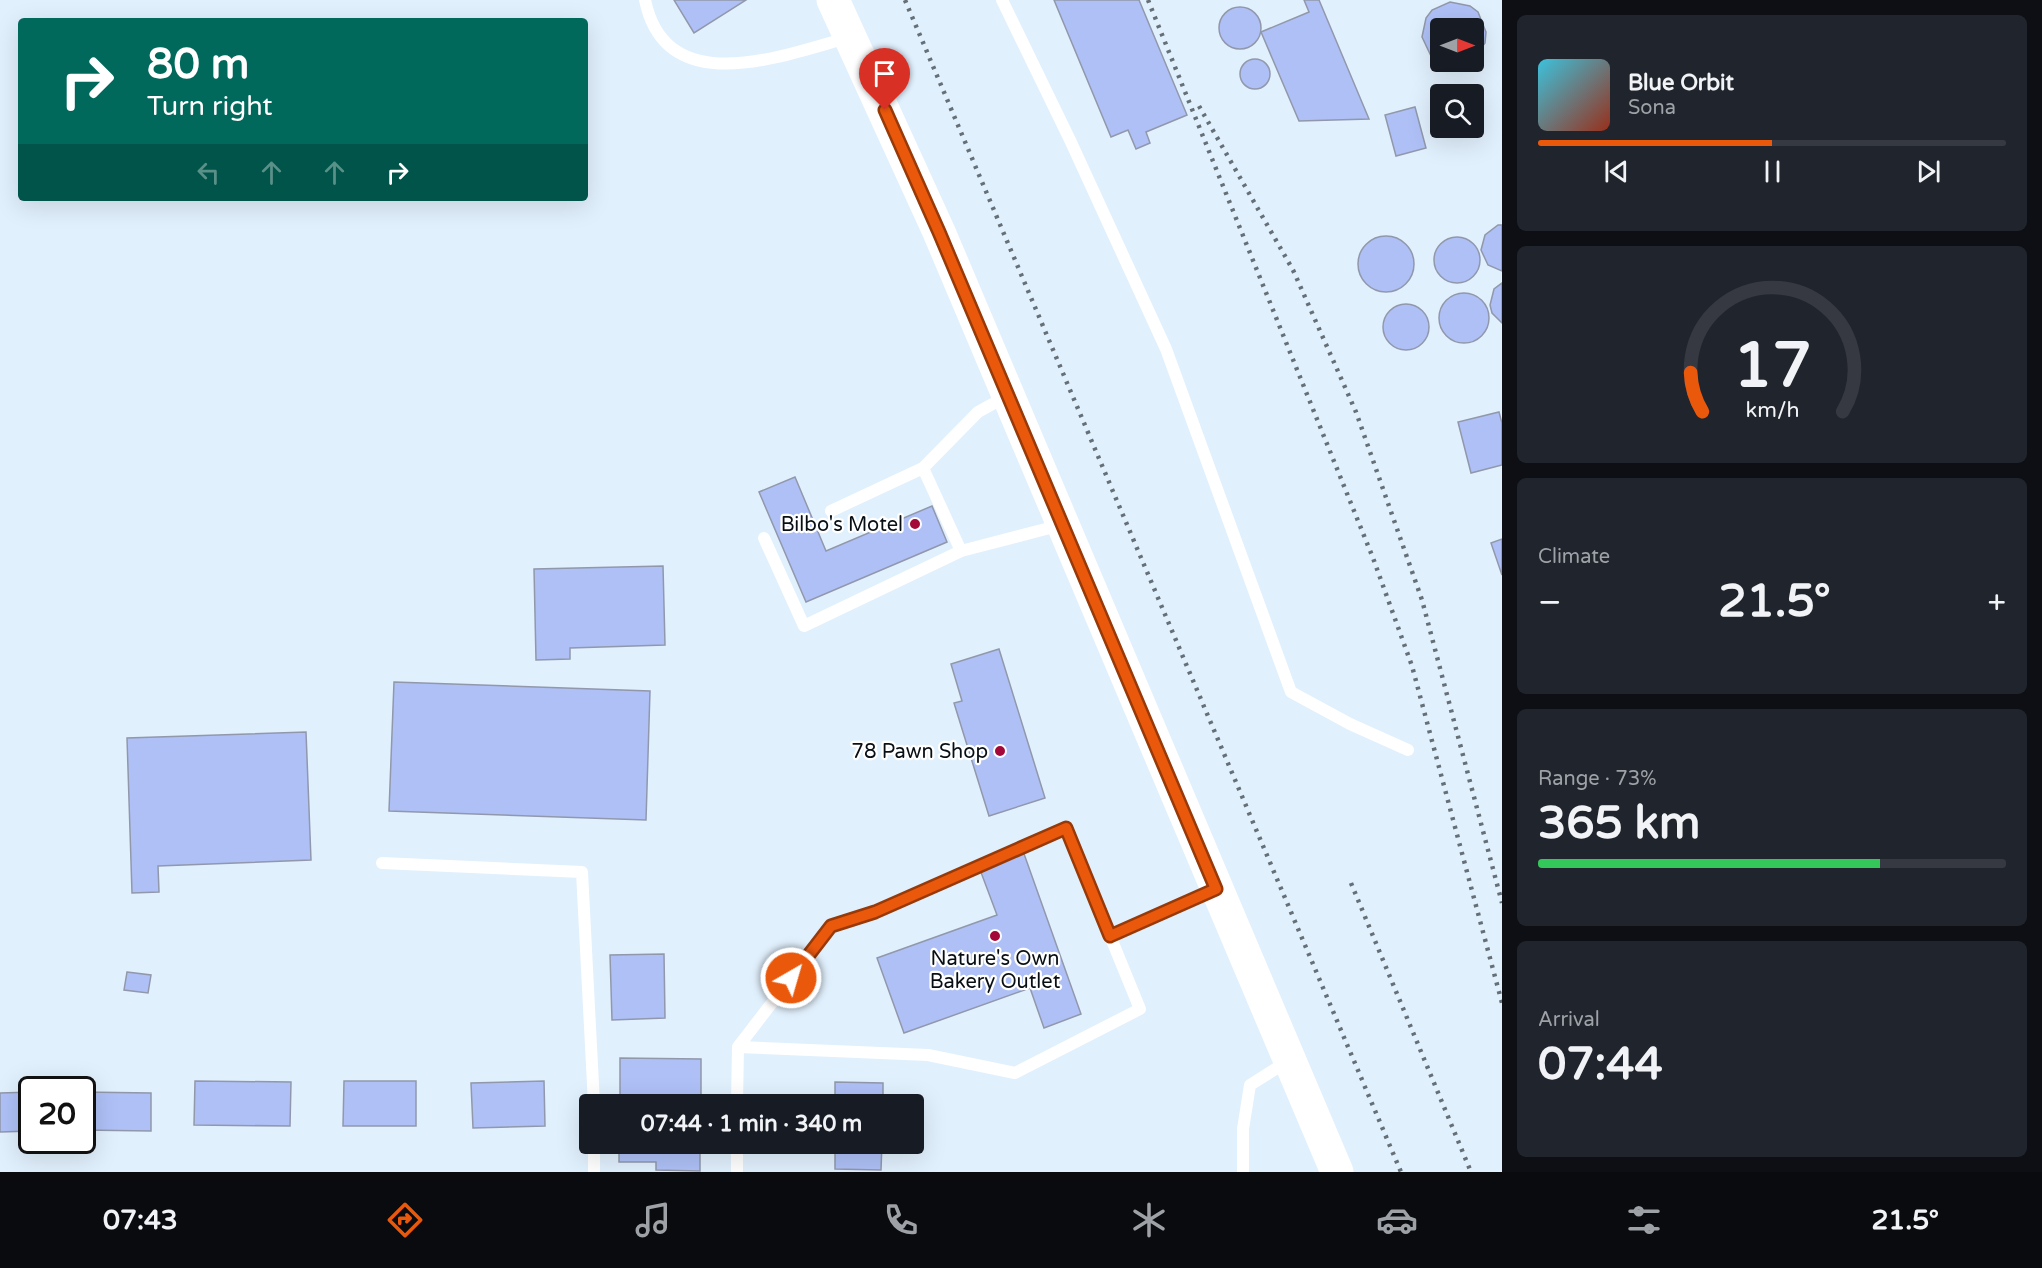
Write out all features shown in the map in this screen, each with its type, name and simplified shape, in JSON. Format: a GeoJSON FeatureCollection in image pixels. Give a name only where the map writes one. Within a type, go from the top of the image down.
{"type":"FeatureCollection","features":[{"type":"Feature","properties":{"kind":"main road"},"geometry":{"type":"LineString","coordinates":[[833,0],[939,232],[1288,1061],[1337,1172]]}},
{"type":"Feature","properties":{"kind":"lane"},"geometry":{"type":"LineString","coordinates":[[645,0],[652,27],[665,44],[679,54],[699,61],[723,64],[746,63],[851,37]]}},
{"type":"Feature","properties":{"kind":"lane"},"geometry":{"type":"LineString","coordinates":[[1002,0],[1070,140],[1166,349],[1291,692],[1350,724],[1408,750]]}},
{"type":"Feature","properties":{"kind":"lane"},"geometry":{"type":"LineString","coordinates":[[831,511],[923,468],[978,412],[1008,396]]}},
{"type":"Feature","properties":{"kind":"lane"},"geometry":{"type":"LineString","coordinates":[[923,468],[961,552]]}},
{"type":"Feature","properties":{"kind":"lane"},"geometry":{"type":"LineString","coordinates":[[764,538],[804,626],[961,552],[1062,525]]}},
{"type":"Feature","properties":{"kind":"lane"},"geometry":{"type":"LineString","coordinates":[[737,1094],[738,1047],[831,926],[875,912],[1066,828],[1140,1009],[1015,1072],[928,1055],[738,1047]]}},
{"type":"Feature","properties":{"kind":"lane"},"geometry":{"type":"LineString","coordinates":[[382,863],[582,873],[593,1094]]}},
{"type":"Feature","properties":{"kind":"lane"},"geometry":{"type":"LineString","coordinates":[[1110,936],[1216,889]]}},
{"type":"Feature","properties":{"kind":"lane"},"geometry":{"type":"LineString","coordinates":[[1243,1172],[1243,1129],[1250,1085],[1288,1061]]}},
{"type":"Feature","properties":{"kind":"lane"},"geometry":{"type":"LineString","coordinates":[[594,1154],[594,1172]]}},
{"type":"Feature","properties":{"kind":"lane"},"geometry":{"type":"LineString","coordinates":[[737,1154],[737,1172]]}},
{"type":"Feature","properties":{"kind":"building"},"geometry":{"type":"Polygon","coordinates":[[[674,0],[746,0],[694,33],[674,0]]]}},
{"type":"Feature","properties":{"kind":"building"},"geometry":{"type":"Polygon","coordinates":[[[1054,0],[1139,0],[1187,115],[1146,132],[1150,143],[1136,149],[1128,130],[1111,137],[1054,0]]]}},
{"type":"Feature","properties":{"kind":"building"},"geometry":{"type":"Polygon","coordinates":[[[1304,0],[1319,0],[1369,119],[1299,121],[1261,32],[1309,12],[1304,0]]]}},
{"type":"Feature","properties":{"kind":"building"},"geometry":{"type":"Polygon","coordinates":[[[1450,2],[1470,6],[1478,12],[1480,18],[1430,18],[1430,54],[1422,37],[1426,18],[1432,10],[1450,2]]]}},
{"type":"Feature","properties":{"kind":"building"},"geometry":{"type":"Polygon","coordinates":[[[1240,7],[1255,13],[1261,28],[1255,43],[1240,49],[1225,43],[1219,28],[1225,13],[1240,7]]]}},
{"type":"Feature","properties":{"kind":"building"},"geometry":{"type":"Polygon","coordinates":[[[1255,59],[1266,63],[1270,74],[1266,85],[1255,89],[1244,85],[1240,74],[1244,63],[1255,59]]]}},
{"type":"Feature","properties":{"kind":"building"},"geometry":{"type":"Polygon","coordinates":[[[1415,107],[1426,148],[1396,156],[1385,115],[1415,107]]]}},
{"type":"Feature","properties":{"kind":"building"},"geometry":{"type":"Polygon","coordinates":[[[1498,225],[1502,225],[1502,271],[1488,265],[1481,250],[1485,235],[1498,225]]]}},
{"type":"Feature","properties":{"kind":"building"},"geometry":{"type":"Polygon","coordinates":[[[1386,236],[1397,238],[1406,244],[1412,253],[1414,264],[1412,275],[1406,284],[1397,290],[1386,292],[1375,290],[1366,284],[1360,275],[1358,264],[1360,253],[1366,244],[1375,238],[1386,236]]]}},
{"type":"Feature","properties":{"kind":"building"},"geometry":{"type":"Polygon","coordinates":[[[1457,237],[1473,244],[1480,260],[1473,276],[1457,283],[1441,276],[1434,260],[1441,244],[1457,237]]]}},
{"type":"Feature","properties":{"kind":"building"},"geometry":{"type":"Polygon","coordinates":[[[1502,283],[1502,323],[1492,313],[1490,305],[1494,289],[1502,283]]]}},
{"type":"Feature","properties":{"kind":"building"},"geometry":{"type":"Polygon","coordinates":[[[1459,293],[1469,293],[1482,300],[1489,313],[1489,323],[1482,336],[1469,343],[1459,343],[1450,339],[1443,332],[1439,323],[1439,313],[1443,304],[1450,297],[1459,293]]]}},
{"type":"Feature","properties":{"kind":"building"},"geometry":{"type":"Polygon","coordinates":[[[1406,304],[1422,311],[1429,327],[1422,343],[1406,350],[1390,343],[1383,327],[1390,311],[1406,304]]]}},
{"type":"Feature","properties":{"kind":"building"},"geometry":{"type":"Polygon","coordinates":[[[1499,412],[1502,423],[1502,465],[1471,473],[1458,422],[1499,412]]]}},
{"type":"Feature","properties":{"kind":"building","name":"Bilbo's Motel"},"geometry":{"type":"Polygon","coordinates":[[[795,477],[826,551],[932,506],[947,542],[806,602],[759,492],[795,477]]]}},
{"type":"Feature","properties":{"kind":"building"},"geometry":{"type":"Polygon","coordinates":[[[1502,539],[1502,575],[1491,543],[1502,539]]]}},
{"type":"Feature","properties":{"kind":"building"},"geometry":{"type":"Polygon","coordinates":[[[663,566],[665,645],[570,648],[570,659],[536,660],[534,569],[663,566]]]}},
{"type":"Feature","properties":{"kind":"building","name":"78 Pawn Shop"},"geometry":{"type":"Polygon","coordinates":[[[999,649],[1045,798],[989,816],[954,703],[962,701],[951,664],[999,649]]]}},
{"type":"Feature","properties":{"kind":"building"},"geometry":{"type":"Polygon","coordinates":[[[394,682],[650,691],[646,820],[389,811],[394,682]]]}},
{"type":"Feature","properties":{"kind":"building"},"geometry":{"type":"Polygon","coordinates":[[[306,732],[311,860],[158,866],[159,892],[132,893],[127,738],[306,732]]]}},
{"type":"Feature","properties":{"kind":"building","name":"Nature's Own Bakery Outlet"},"geometry":{"type":"Polygon","coordinates":[[[1023,851],[1081,1014],[1044,1028],[1030,988],[904,1033],[877,958],[997,915],[979,867],[1023,851]]]}},
{"type":"Feature","properties":{"kind":"building"},"geometry":{"type":"Polygon","coordinates":[[[664,954],[665,1018],[612,1020],[610,955],[664,954]]]}},
{"type":"Feature","properties":{"kind":"building"},"geometry":{"type":"Polygon","coordinates":[[[127,972],[151,975],[148,993],[124,990],[127,972]]]}},
{"type":"Feature","properties":{"kind":"building"},"geometry":{"type":"Polygon","coordinates":[[[620,1058],[701,1059],[701,1094],[620,1094],[620,1058]]]}},
{"type":"Feature","properties":{"kind":"building"},"geometry":{"type":"Polygon","coordinates":[[[195,1081],[291,1082],[290,1126],[194,1125],[195,1081]]]}},
{"type":"Feature","properties":{"kind":"building"},"geometry":{"type":"Polygon","coordinates":[[[344,1081],[416,1081],[416,1126],[343,1126],[344,1081]]]}},
{"type":"Feature","properties":{"kind":"building"},"geometry":{"type":"Polygon","coordinates":[[[544,1081],[545,1126],[473,1128],[471,1083],[544,1081]]]}},
{"type":"Feature","properties":{"kind":"building"},"geometry":{"type":"Polygon","coordinates":[[[835,1082],[883,1083],[883,1094],[835,1094],[835,1082]]]}},
{"type":"Feature","properties":{"kind":"building"},"geometry":{"type":"Polygon","coordinates":[[[18,1092],[18,1131],[0,1132],[0,1093],[18,1092]]]}},
{"type":"Feature","properties":{"kind":"building"},"geometry":{"type":"Polygon","coordinates":[[[96,1092],[151,1093],[151,1131],[96,1130],[96,1092]]]}},
{"type":"Feature","properties":{"kind":"building"},"geometry":{"type":"Polygon","coordinates":[[[619,1154],[700,1154],[700,1171],[656,1170],[656,1162],[619,1162],[619,1154]]]}},
{"type":"Feature","properties":{"kind":"building"},"geometry":{"type":"Polygon","coordinates":[[[835,1154],[882,1154],[881,1170],[835,1169],[835,1154]]]}},
{"type":"Feature","properties":{"kind":"railway"},"geometry":{"type":"LineString","coordinates":[[905,0],[1401,1172]]}},
{"type":"Feature","properties":{"kind":"railway"},"geometry":{"type":"LineString","coordinates":[[1148,0],[1373,558],[1412,666],[1502,1003]]}},
{"type":"Feature","properties":{"kind":"railway"},"geometry":{"type":"LineString","coordinates":[[1199,106],[1293,270],[1356,412],[1422,600],[1502,903]]}},
{"type":"Feature","properties":{"kind":"railway"},"geometry":{"type":"LineString","coordinates":[[1351,883],[1471,1172]]}},
{"type":"Feature","properties":{"kind":"place","name":"Bilbo's Motel"},"geometry":{"type":"Point","coordinates":[915,524]}},
{"type":"Feature","properties":{"kind":"place","name":"78 Pawn Shop"},"geometry":{"type":"Point","coordinates":[1000,751]}},
{"type":"Feature","properties":{"kind":"place","name":"Nature's Own Bakery Outlet"},"geometry":{"type":"Point","coordinates":[995,936]}},
{"type":"Feature","properties":{"kind":"route"},"geometry":{"type":"LineString","coordinates":[[791,978],[831,926],[875,912],[1066,828],[1110,936],[1216,889],[939,232],[885,110]]}}]}
